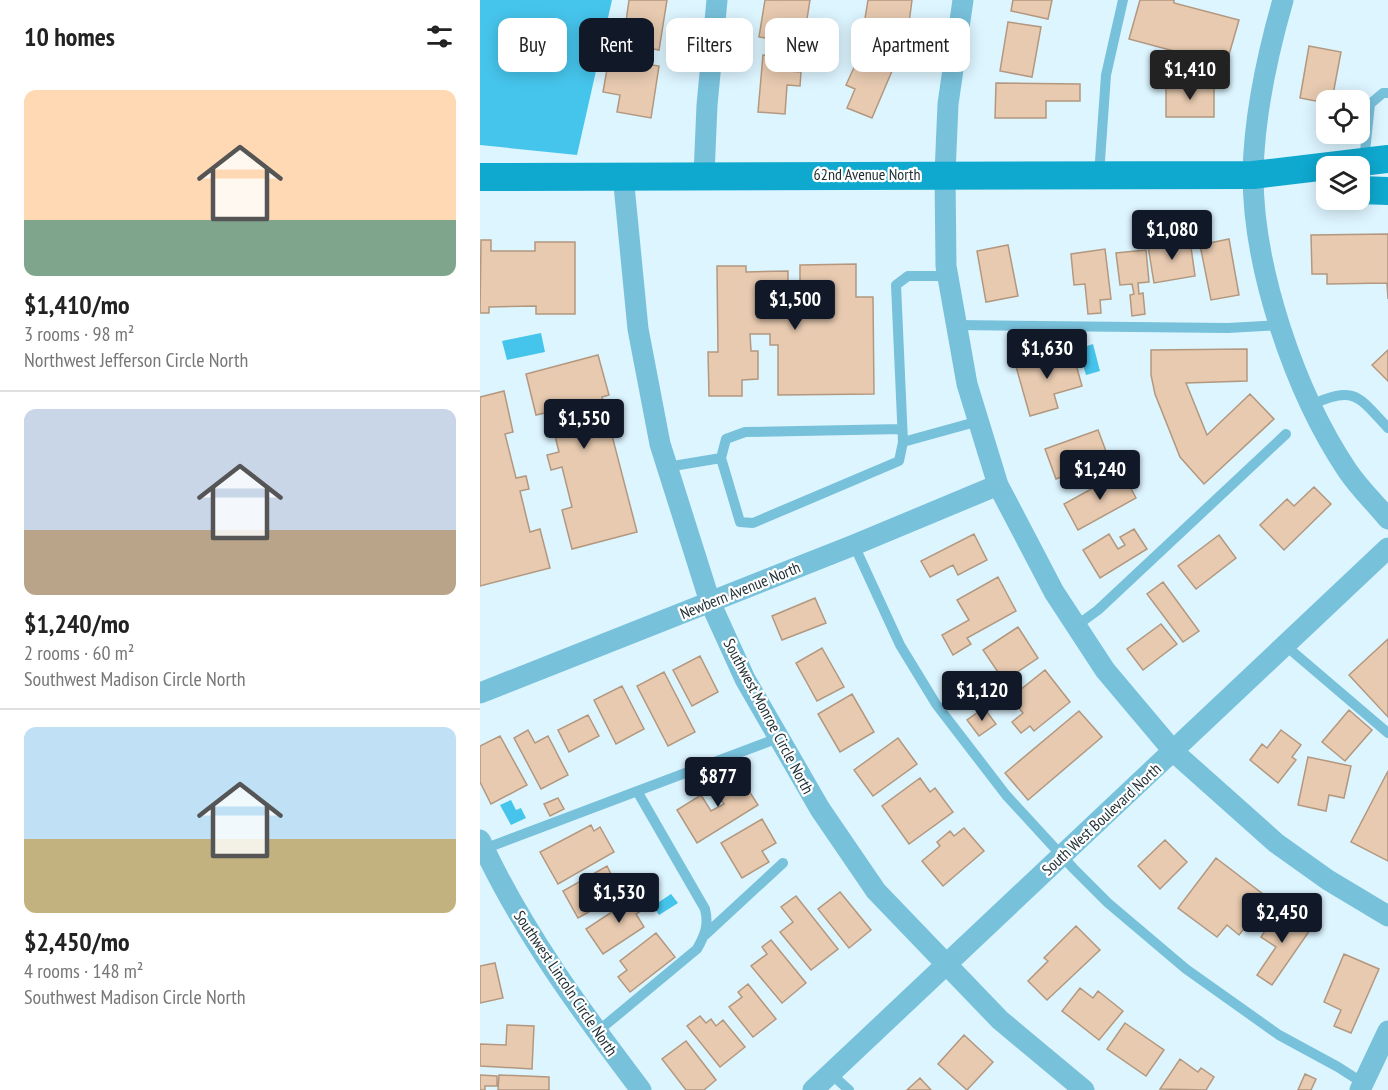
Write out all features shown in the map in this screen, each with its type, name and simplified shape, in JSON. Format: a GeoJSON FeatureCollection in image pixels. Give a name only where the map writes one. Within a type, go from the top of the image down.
{"type":"FeatureCollection","features":[{"type":"Feature","properties":{"kind":"street"},"geometry":{"type":"LineString","coordinates":[[704,175],[707,105],[717,0]]}},
{"type":"Feature","properties":{"kind":"street"},"geometry":{"type":"LineString","coordinates":[[963,0],[948,104],[945,174],[948,276],[967,384],[998,485],[1054,592],[1104,670],[1174,752],[1276,843],[1328,880],[1388,916]]}},
{"type":"Feature","properties":{"kind":"street"},"geometry":{"type":"LineString","coordinates":[[1283,0],[1260,94],[1253,175],[1261,259],[1280,325],[1311,405],[1348,471],[1388,519]]}},
{"type":"Feature","properties":{"kind":"street","name":"62nd Avenue North"},"geometry":{"type":"LineString","coordinates":[[480,177],[1253,175],[1376,160]]}},
{"type":"Feature","properties":{"kind":"street","name":"62nd Avenue North"},"geometry":{"type":"LineString","coordinates":[[1253,175],[1316,184]]}},
{"type":"Feature","properties":{"kind":"street","name":"Southwest Monroe Circle North"},"geometry":{"type":"LineString","coordinates":[[623,176],[638,329],[667,467],[710,602],[745,679],[820,809],[876,891],[1000,1020],[1084,1090]]}},
{"type":"Feature","properties":{"kind":"street"},"geometry":{"type":"LineString","coordinates":[[1370,190],[1388,191]]}},
{"type":"Feature","properties":{"kind":"street","name":"Newbern Avenue North"},"geometry":{"type":"LineString","coordinates":[[480,693],[854,545],[998,485]]}},
{"type":"Feature","properties":{"kind":"street","name":"South West Boulevard North"},"geometry":{"type":"LineString","coordinates":[[813,1090],[1388,548]]}},
{"type":"Feature","properties":{"kind":"street","name":"Southwest Lincoln Circle North"},"geometry":{"type":"LineString","coordinates":[[482,844],[495,873],[543,954],[641,1090]]}},
{"type":"Feature","properties":{"kind":"street"},"geometry":{"type":"LineString","coordinates":[[1361,1087],[1388,1031]]}},
{"type":"Feature","properties":{"kind":"lane"},"geometry":{"type":"LineString","coordinates":[[1099,175],[1106,75],[1123,0]]}},
{"type":"Feature","properties":{"kind":"lane"},"geometry":{"type":"LineString","coordinates":[[1376,160],[1370,104],[1383,93],[1388,93]]}},
{"type":"Feature","properties":{"kind":"lane"},"geometry":{"type":"LineString","coordinates":[[902,429],[745,432],[726,439],[721,458],[740,522],[753,523],[899,461],[903,442],[896,285],[908,276],[948,276]]}},
{"type":"Feature","properties":{"kind":"lane"},"geometry":{"type":"LineString","coordinates":[[957,325],[1228,328],[1280,325]]}},
{"type":"Feature","properties":{"kind":"lane"},"geometry":{"type":"LineString","coordinates":[[1311,405],[1335,394],[1348,394],[1363,401],[1388,428]]}},
{"type":"Feature","properties":{"kind":"lane"},"geometry":{"type":"LineString","coordinates":[[903,442],[979,421]]}},
{"type":"Feature","properties":{"kind":"lane"},"geometry":{"type":"LineString","coordinates":[[1076,626],[1098,610],[1286,434]]}},
{"type":"Feature","properties":{"kind":"lane"},"geometry":{"type":"LineString","coordinates":[[667,467],[721,458]]}},
{"type":"Feature","properties":{"kind":"lane"},"geometry":{"type":"LineString","coordinates":[[854,545],[900,645],[936,704],[1006,795],[1108,903],[1186,969],[1279,1035],[1361,1087]]}},
{"type":"Feature","properties":{"kind":"lane"},"geometry":{"type":"LineString","coordinates":[[1286,646],[1388,733]]}},
{"type":"Feature","properties":{"kind":"lane"},"geometry":{"type":"LineString","coordinates":[[482,844],[637,791],[777,738]]}},
{"type":"Feature","properties":{"kind":"lane"},"geometry":{"type":"LineString","coordinates":[[637,791],[705,909],[708,922],[705,936]]}},
{"type":"Feature","properties":{"kind":"lane"},"geometry":{"type":"LineString","coordinates":[[597,1032],[697,950],[705,936],[783,863]]}},
{"type":"Feature","properties":{"kind":"lane"},"geometry":{"type":"LineString","coordinates":[[830,1073],[849,1090]]}},
{"type":"Feature","properties":{"kind":"water"},"geometry":{"type":"Polygon","coordinates":[[[480,0],[612,0],[608,18],[579,18],[579,72],[596,72],[577,155],[480,145],[480,0]]]}},
{"type":"Feature","properties":{"kind":"water"},"geometry":{"type":"Polygon","coordinates":[[[541,333],[545,352],[507,360],[502,341],[541,333]]]}},
{"type":"Feature","properties":{"kind":"water"},"geometry":{"type":"Polygon","coordinates":[[[1093,344],[1100,371],[1086,375],[1078,349],[1093,344]]]}},
{"type":"Feature","properties":{"kind":"water"},"geometry":{"type":"Polygon","coordinates":[[[511,800],[516,810],[521,808],[526,818],[511,825],[500,805],[511,800]]]}},
{"type":"Feature","properties":{"kind":"water"},"geometry":{"type":"Polygon","coordinates":[[[671,894],[678,903],[659,915],[653,906],[671,894]]]}},
{"type":"Feature","properties":{"kind":"building"},"geometry":{"type":"Polygon","coordinates":[[[629,0],[667,0],[659,50],[654,49],[654,18],[627,18],[629,0]]]}},
{"type":"Feature","properties":{"kind":"building"},"geometry":{"type":"Polygon","coordinates":[[[765,0],[810,0],[807,18],[765,18],[765,38],[759,37],[765,0]]]}},
{"type":"Feature","properties":{"kind":"building"},"geometry":{"type":"Polygon","coordinates":[[[868,0],[912,0],[910,18],[865,18],[868,0]]]}},
{"type":"Feature","properties":{"kind":"building"},"geometry":{"type":"Polygon","coordinates":[[[1013,0],[1052,0],[1048,19],[1011,11],[1013,0]]]}},
{"type":"Feature","properties":{"kind":"building"},"geometry":{"type":"Polygon","coordinates":[[[1140,0],[1174,0],[1174,3],[1239,20],[1226,65],[1129,39],[1140,0]]]}},
{"type":"Feature","properties":{"kind":"building"},"geometry":{"type":"Polygon","coordinates":[[[1008,22],[1041,27],[1032,77],[1000,71],[1008,22]]]}},
{"type":"Feature","properties":{"kind":"building"},"geometry":{"type":"Polygon","coordinates":[[[1309,46],[1341,52],[1334,90],[1316,90],[1316,101],[1300,98],[1309,46]]]}},
{"type":"Feature","properties":{"kind":"building"},"geometry":{"type":"Polygon","coordinates":[[[763,55],[765,55],[765,72],[801,72],[800,86],[787,85],[785,114],[758,112],[763,55]]]}},
{"type":"Feature","properties":{"kind":"building"},"geometry":{"type":"Polygon","coordinates":[[[654,65],[659,66],[651,118],[617,112],[620,95],[603,92],[607,72],[654,72],[654,65]]]}},
{"type":"Feature","properties":{"kind":"building"},"geometry":{"type":"Polygon","coordinates":[[[852,72],[892,72],[872,118],[847,108],[855,89],[846,85],[852,72]]]}},
{"type":"Feature","properties":{"kind":"building"},"geometry":{"type":"Polygon","coordinates":[[[996,83],[1080,84],[1080,101],[1046,101],[1046,118],[995,118],[996,83]]]}},
{"type":"Feature","properties":{"kind":"building"},"geometry":{"type":"Polygon","coordinates":[[[1166,85],[1214,85],[1214,117],[1166,117],[1166,85]]]}},
{"type":"Feature","properties":{"kind":"building"},"geometry":{"type":"Polygon","coordinates":[[[1388,234],[1388,299],[1387,283],[1327,284],[1327,274],[1312,274],[1311,235],[1388,234]]]}},
{"type":"Feature","properties":{"kind":"building"},"geometry":{"type":"Polygon","coordinates":[[[1229,239],[1239,295],[1211,300],[1200,245],[1229,239]]]}},
{"type":"Feature","properties":{"kind":"building"},"geometry":{"type":"Polygon","coordinates":[[[481,240],[491,240],[491,251],[535,251],[535,242],[575,242],[575,314],[536,314],[536,306],[489,307],[489,313],[480,313],[481,240]]]}},
{"type":"Feature","properties":{"kind":"building"},"geometry":{"type":"Polygon","coordinates":[[[1190,240],[1195,276],[1154,283],[1148,246],[1190,240]]]}},
{"type":"Feature","properties":{"kind":"building"},"geometry":{"type":"Polygon","coordinates":[[[1008,245],[1018,296],[986,302],[977,251],[1008,245]]]}},
{"type":"Feature","properties":{"kind":"building"},"geometry":{"type":"Polygon","coordinates":[[[1105,249],[1111,299],[1100,300],[1101,313],[1088,314],[1085,284],[1074,285],[1071,254],[1105,249]]]}},
{"type":"Feature","properties":{"kind":"building"},"geometry":{"type":"Polygon","coordinates":[[[1146,250],[1149,282],[1138,283],[1139,294],[1143,293],[1145,314],[1132,316],[1130,295],[1134,294],[1132,284],[1120,285],[1116,253],[1146,250]]]}},
{"type":"Feature","properties":{"kind":"building"},"geometry":{"type":"Polygon","coordinates":[[[856,264],[856,297],[873,297],[874,394],[778,395],[778,345],[770,345],[770,334],[750,334],[751,351],[758,351],[758,379],[742,380],[742,396],[709,396],[708,352],[718,352],[717,266],[746,266],[746,272],[788,271],[788,289],[800,289],[800,265],[856,264]]]}},
{"type":"Feature","properties":{"kind":"building"},"geometry":{"type":"Polygon","coordinates":[[[1064,349],[1067,356],[1073,354],[1082,386],[1054,394],[1058,408],[1030,416],[1015,363],[1064,349]]]}},
{"type":"Feature","properties":{"kind":"building"},"geometry":{"type":"Polygon","coordinates":[[[1247,349],[1247,381],[1186,383],[1207,435],[1250,394],[1274,419],[1204,484],[1180,457],[1155,394],[1151,375],[1151,350],[1247,349]]]}},
{"type":"Feature","properties":{"kind":"building"},"geometry":{"type":"Polygon","coordinates":[[[1388,350],[1388,381],[1372,365],[1388,350]]]}},
{"type":"Feature","properties":{"kind":"building"},"geometry":{"type":"Polygon","coordinates":[[[598,355],[609,395],[602,397],[637,532],[572,549],[562,510],[572,507],[562,467],[551,470],[547,455],[559,452],[549,412],[536,415],[526,374],[598,355]]]}},
{"type":"Feature","properties":{"kind":"building"},"geometry":{"type":"Polygon","coordinates":[[[504,391],[513,432],[505,434],[516,478],[526,476],[529,489],[520,491],[530,532],[540,529],[550,568],[480,586],[480,397],[504,391]]]}},
{"type":"Feature","properties":{"kind":"building"},"geometry":{"type":"Polygon","coordinates":[[[1098,430],[1109,459],[1056,479],[1045,449],[1098,430]]]}},
{"type":"Feature","properties":{"kind":"building"},"geometry":{"type":"Polygon","coordinates":[[[1122,472],[1136,498],[1078,530],[1064,504],[1122,472]]]}},
{"type":"Feature","properties":{"kind":"building"},"geometry":{"type":"Polygon","coordinates":[[[1314,487],[1331,504],[1284,550],[1260,525],[1287,499],[1294,506],[1314,487]]]}},
{"type":"Feature","properties":{"kind":"building"},"geometry":{"type":"Polygon","coordinates":[[[1134,529],[1147,549],[1100,578],[1083,550],[1109,534],[1118,549],[1125,545],[1120,537],[1134,529]]]}},
{"type":"Feature","properties":{"kind":"building"},"geometry":{"type":"Polygon","coordinates":[[[974,534],[987,560],[958,575],[953,565],[930,577],[921,561],[974,534]]]}},
{"type":"Feature","properties":{"kind":"building"},"geometry":{"type":"Polygon","coordinates":[[[1219,535],[1236,558],[1196,589],[1178,566],[1219,535]]]}},
{"type":"Feature","properties":{"kind":"building"},"geometry":{"type":"Polygon","coordinates":[[[998,577],[1016,611],[967,638],[971,644],[953,655],[942,635],[969,620],[957,600],[998,577]]]}},
{"type":"Feature","properties":{"kind":"building"},"geometry":{"type":"Polygon","coordinates":[[[1163,582],[1199,631],[1183,642],[1147,594],[1163,582]]]}},
{"type":"Feature","properties":{"kind":"building"},"geometry":{"type":"Polygon","coordinates":[[[815,598],[826,623],[782,640],[772,616],[815,598]]]}},
{"type":"Feature","properties":{"kind":"building"},"geometry":{"type":"Polygon","coordinates":[[[1161,624],[1177,644],[1143,670],[1127,649],[1161,624]]]}},
{"type":"Feature","properties":{"kind":"building"},"geometry":{"type":"Polygon","coordinates":[[[1018,627],[1038,658],[1004,681],[983,650],[1018,627]]]}},
{"type":"Feature","properties":{"kind":"building"},"geometry":{"type":"Polygon","coordinates":[[[1388,639],[1388,717],[1349,675],[1388,639]]]}},
{"type":"Feature","properties":{"kind":"building"},"geometry":{"type":"Polygon","coordinates":[[[822,648],[844,687],[817,701],[796,663],[822,648]]]}},
{"type":"Feature","properties":{"kind":"building"},"geometry":{"type":"Polygon","coordinates":[[[700,656],[718,692],[692,706],[673,670],[700,656]]]}},
{"type":"Feature","properties":{"kind":"building"},"geometry":{"type":"Polygon","coordinates":[[[1045,670],[1070,702],[1034,731],[1030,726],[1021,733],[1012,722],[1023,713],[1010,698],[1045,670]]]}},
{"type":"Feature","properties":{"kind":"building"},"geometry":{"type":"Polygon","coordinates":[[[664,672],[695,732],[668,746],[637,686],[664,672]]]}},
{"type":"Feature","properties":{"kind":"building"},"geometry":{"type":"Polygon","coordinates":[[[622,686],[644,729],[616,744],[594,700],[622,686]]]}},
{"type":"Feature","properties":{"kind":"building"},"geometry":{"type":"Polygon","coordinates":[[[852,694],[874,732],[840,752],[818,714],[852,694]]]}},
{"type":"Feature","properties":{"kind":"building"},"geometry":{"type":"Polygon","coordinates":[[[984,708],[996,724],[979,736],[967,720],[984,708]]]}},
{"type":"Feature","properties":{"kind":"building"},"geometry":{"type":"Polygon","coordinates":[[[1349,710],[1372,730],[1345,761],[1322,742],[1349,710]]]}},
{"type":"Feature","properties":{"kind":"building"},"geometry":{"type":"Polygon","coordinates":[[[1079,711],[1102,737],[1028,800],[1005,773],[1079,711]]]}},
{"type":"Feature","properties":{"kind":"building"},"geometry":{"type":"Polygon","coordinates":[[[588,715],[599,736],[569,752],[558,730],[588,715]]]}},
{"type":"Feature","properties":{"kind":"building"},"geometry":{"type":"Polygon","coordinates":[[[528,730],[535,743],[548,736],[568,775],[541,789],[514,738],[528,730]]]}},
{"type":"Feature","properties":{"kind":"building"},"geometry":{"type":"Polygon","coordinates":[[[1281,730],[1301,745],[1292,757],[1296,760],[1278,783],[1250,760],[1262,744],[1267,748],[1281,730]]]}},
{"type":"Feature","properties":{"kind":"building"},"geometry":{"type":"Polygon","coordinates":[[[500,736],[527,785],[491,804],[480,782],[480,746],[500,736]]]}},
{"type":"Feature","properties":{"kind":"building"},"geometry":{"type":"Polygon","coordinates":[[[898,738],[917,764],[873,796],[854,770],[898,738]]]}},
{"type":"Feature","properties":{"kind":"building"},"geometry":{"type":"Polygon","coordinates":[[[1308,757],[1351,766],[1344,798],[1329,795],[1326,811],[1298,805],[1308,757]]]}},
{"type":"Feature","properties":{"kind":"building"},"geometry":{"type":"Polygon","coordinates":[[[1388,771],[1388,861],[1351,842],[1388,771]]]}},
{"type":"Feature","properties":{"kind":"building"},"geometry":{"type":"Polygon","coordinates":[[[737,772],[758,805],[697,843],[677,810],[701,795],[711,811],[724,804],[713,787],[737,772]]]}},
{"type":"Feature","properties":{"kind":"building"},"geometry":{"type":"Polygon","coordinates":[[[920,778],[930,792],[935,788],[953,812],[909,844],[882,806],[920,778]]]}},
{"type":"Feature","properties":{"kind":"building"},"geometry":{"type":"Polygon","coordinates":[[[558,798],[564,809],[550,816],[544,804],[558,798]]]}},
{"type":"Feature","properties":{"kind":"building"},"geometry":{"type":"Polygon","coordinates":[[[762,819],[776,843],[762,851],[769,862],[742,878],[721,843],[762,819]]]}},
{"type":"Feature","properties":{"kind":"building"},"geometry":{"type":"Polygon","coordinates":[[[591,825],[594,831],[600,827],[614,852],[558,884],[540,852],[591,825]]]}},
{"type":"Feature","properties":{"kind":"building"},"geometry":{"type":"Polygon","coordinates":[[[964,828],[984,851],[943,886],[922,861],[940,846],[937,842],[950,831],[954,836],[964,828]]]}},
{"type":"Feature","properties":{"kind":"building"},"geometry":{"type":"Polygon","coordinates":[[[1165,840],[1187,862],[1160,889],[1138,866],[1165,840]]]}},
{"type":"Feature","properties":{"kind":"building"},"geometry":{"type":"Polygon","coordinates":[[[1216,858],[1268,898],[1239,935],[1227,925],[1217,937],[1178,908],[1216,858]]]}},
{"type":"Feature","properties":{"kind":"building"},"geometry":{"type":"Polygon","coordinates":[[[607,866],[614,880],[599,888],[607,902],[578,918],[563,891],[607,866]]]}},
{"type":"Feature","properties":{"kind":"building"},"geometry":{"type":"Polygon","coordinates":[[[642,892],[650,905],[636,914],[644,927],[603,954],[586,929],[642,892]]]}},
{"type":"Feature","properties":{"kind":"building"},"geometry":{"type":"Polygon","coordinates":[[[840,892],[871,930],[849,948],[818,909],[840,892]]]}},
{"type":"Feature","properties":{"kind":"building"},"geometry":{"type":"Polygon","coordinates":[[[796,896],[838,949],[811,970],[780,932],[793,922],[781,907],[796,896]]]}},
{"type":"Feature","properties":{"kind":"building"},"geometry":{"type":"Polygon","coordinates":[[[1279,909],[1310,930],[1272,985],[1257,975],[1276,947],[1261,937],[1279,909]]]}},
{"type":"Feature","properties":{"kind":"building"},"geometry":{"type":"Polygon","coordinates":[[[1076,926],[1100,950],[1047,1000],[1028,981],[1048,961],[1044,958],[1076,926]]]}},
{"type":"Feature","properties":{"kind":"building"},"geometry":{"type":"Polygon","coordinates":[[[656,933],[675,957],[630,992],[618,977],[627,970],[620,961],[656,933]]]}},
{"type":"Feature","properties":{"kind":"building"},"geometry":{"type":"Polygon","coordinates":[[[771,940],[806,983],[782,1003],[751,966],[767,954],[762,947],[771,940]]]}},
{"type":"Feature","properties":{"kind":"building"},"geometry":{"type":"Polygon","coordinates":[[[1344,954],[1379,969],[1351,1033],[1334,1026],[1341,1010],[1324,1002],[1344,954]]]}},
{"type":"Feature","properties":{"kind":"building"},"geometry":{"type":"Polygon","coordinates":[[[495,963],[503,998],[480,1003],[480,966],[495,963]]]}},
{"type":"Feature","properties":{"kind":"building"},"geometry":{"type":"Polygon","coordinates":[[[748,984],[776,1019],[753,1037],[729,1007],[742,997],[738,992],[748,984]]]}},
{"type":"Feature","properties":{"kind":"building"},"geometry":{"type":"Polygon","coordinates":[[[1080,988],[1093,998],[1098,991],[1123,1011],[1099,1040],[1062,1011],[1080,988]]]}},
{"type":"Feature","properties":{"kind":"building"},"geometry":{"type":"Polygon","coordinates":[[[700,1016],[706,1023],[711,1019],[716,1026],[723,1020],[745,1047],[720,1067],[687,1026],[700,1016]]]}},
{"type":"Feature","properties":{"kind":"building"},"geometry":{"type":"Polygon","coordinates":[[[1125,1023],[1164,1050],[1146,1076],[1107,1049],[1125,1023]]]}},
{"type":"Feature","properties":{"kind":"building"},"geometry":{"type":"Polygon","coordinates":[[[507,1025],[534,1026],[532,1069],[480,1066],[480,1044],[506,1045],[507,1025]]]}},
{"type":"Feature","properties":{"kind":"building"},"geometry":{"type":"Polygon","coordinates":[[[964,1035],[993,1062],[967,1090],[938,1064],[964,1035]]]}},
{"type":"Feature","properties":{"kind":"building"},"geometry":{"type":"Polygon","coordinates":[[[686,1041],[716,1080],[704,1090],[686,1090],[662,1059],[686,1041]]]}},
{"type":"Feature","properties":{"kind":"building"},"geometry":{"type":"Polygon","coordinates":[[[1180,1059],[1198,1072],[1201,1068],[1214,1077],[1206,1090],[1160,1089],[1180,1059]]]}},
{"type":"Feature","properties":{"kind":"building"},"geometry":{"type":"Polygon","coordinates":[[[1305,1074],[1316,1079],[1311,1090],[1298,1090],[1305,1074]]]}},
{"type":"Feature","properties":{"kind":"building"},"geometry":{"type":"Polygon","coordinates":[[[480,1075],[497,1076],[497,1086],[485,1086],[485,1090],[480,1090],[480,1075]]]}},
{"type":"Feature","properties":{"kind":"building"},"geometry":{"type":"Polygon","coordinates":[[[499,1075],[549,1077],[549,1090],[498,1090],[499,1075]]]}},
{"type":"Feature","properties":{"kind":"building"},"geometry":{"type":"Polygon","coordinates":[[[920,1078],[931,1090],[907,1090],[920,1078]]]}}]}
